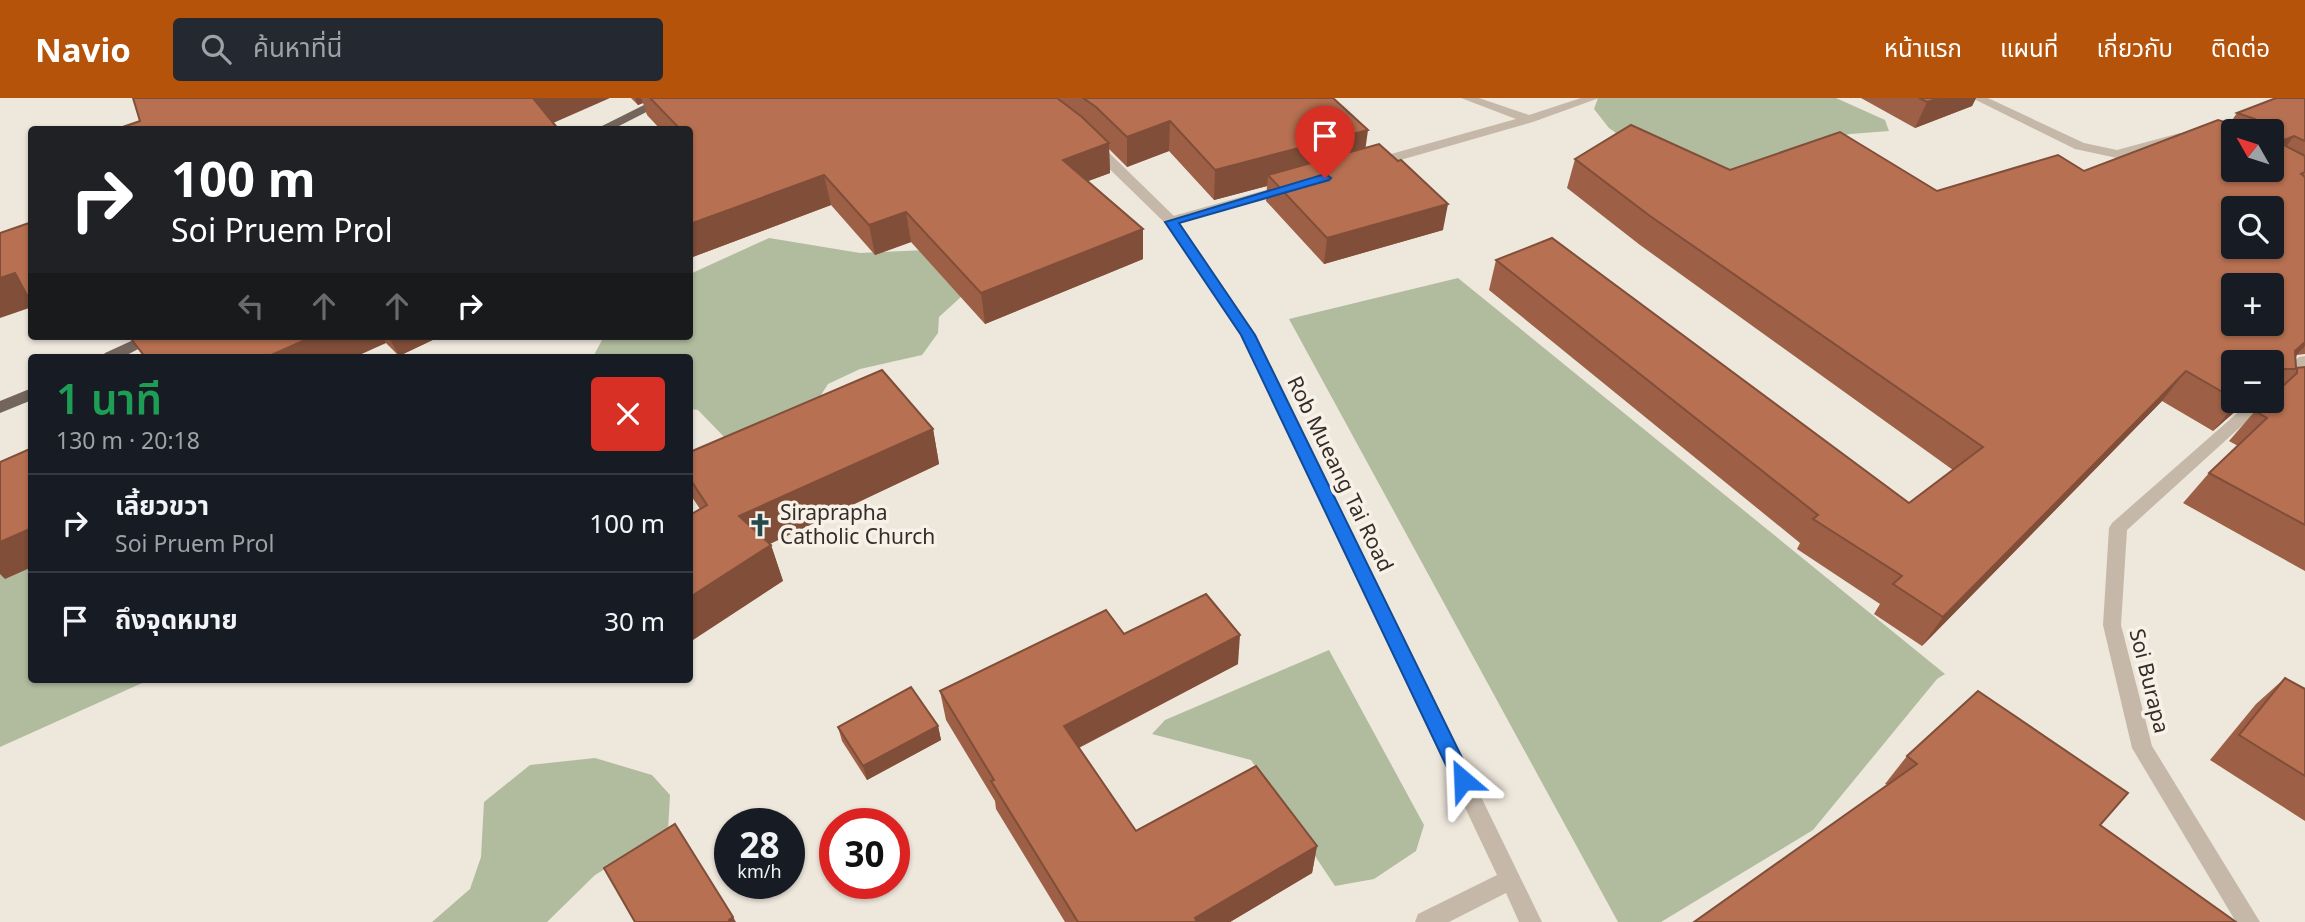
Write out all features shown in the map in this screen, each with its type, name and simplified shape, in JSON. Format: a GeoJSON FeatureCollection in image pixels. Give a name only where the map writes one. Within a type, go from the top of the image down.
{"type":"FeatureCollection","features":[{"type":"Feature","properties":{"kind":"main road"},"geometry":{"type":"LineString","coordinates":[[608,126],[668,98]]}},
{"type":"Feature","properties":{"kind":"main road"},"geometry":{"type":"LineString","coordinates":[[116,354],[146,340]]}},
{"type":"Feature","properties":{"kind":"main road"},"geometry":{"type":"LineString","coordinates":[[0,408],[28,395]]}},
{"type":"Feature","properties":{"kind":"street"},"geometry":{"type":"LineString","coordinates":[[1467,98],[1529,119]]}},
{"type":"Feature","properties":{"kind":"street"},"geometry":{"type":"LineString","coordinates":[[1357,169],[1593,98]]}},
{"type":"Feature","properties":{"kind":"street"},"geometry":{"type":"LineString","coordinates":[[1978,98],[2080,146],[2117,154],[2184,136],[2196,140]]}},
{"type":"Feature","properties":{"kind":"street","name":"Rob Mueang Tai Road"},"geometry":{"type":"LineString","coordinates":[[1081,135],[1171,222],[1248,335],[1531,922]]}},
{"type":"Feature","properties":{"kind":"street"},"geometry":{"type":"LineString","coordinates":[[1171,222],[1304,184]]}},
{"type":"Feature","properties":{"kind":"street"},"geometry":{"type":"LineString","coordinates":[[2284,380],[2305,362]]}},
{"type":"Feature","properties":{"kind":"street","name":"Soi Burapa"},"geometry":{"type":"LineString","coordinates":[[2247,413],[2118,528],[2112,625],[2142,748],[2249,922]]}},
{"type":"Feature","properties":{"kind":"street"},"geometry":{"type":"LineString","coordinates":[[1426,922],[1511,879]]}},
{"type":"Feature","properties":{"kind":"green space"},"geometry":{"type":"Polygon","coordinates":[[[1598,98],[1836,98],[1885,120],[1889,131],[1850,134],[1817,141],[1750,185],[1636,147],[1609,128],[1594,109],[1598,98]]]}},
{"type":"Feature","properties":{"kind":"green space"},"geometry":{"type":"Polygon","coordinates":[[[769,238],[860,253],[926,250],[986,274],[939,317],[938,333],[922,355],[860,369],[828,384],[796,434],[729,442],[698,410],[693,409],[693,354],[595,354],[602,340],[693,340],[693,273],[769,238]]]}},
{"type":"Feature","properties":{"kind":"green space"},"geometry":{"type":"Polygon","coordinates":[[[1458,278],[1945,674],[1937,679],[1813,830],[1661,922],[1618,922],[1289,319],[1458,278]]]}},
{"type":"Feature","properties":{"kind":"green space"},"geometry":{"type":"Polygon","coordinates":[[[0,559],[28,568],[28,683],[142,683],[0,747],[0,559]]]}},
{"type":"Feature","properties":{"kind":"green space"},"geometry":{"type":"Polygon","coordinates":[[[1329,650],[1424,825],[1416,851],[1374,879],[1335,886],[1251,760],[1152,734],[1165,720],[1329,650]]]}},
{"type":"Feature","properties":{"kind":"green space"},"geometry":{"type":"Polygon","coordinates":[[[595,758],[652,775],[670,795],[668,831],[595,875],[547,922],[432,922],[470,889],[481,857],[484,802],[530,765],[595,758]]]}},
{"type":"Feature","properties":{"kind":"building"},"geometry":{"type":"Polygon","coordinates":[[[133,98],[533,98],[556,126],[126,126],[140,121],[133,98]]]}},
{"type":"Feature","properties":{"kind":"building"},"geometry":{"type":"Polygon","coordinates":[[[650,98],[1057,98],[1109,143],[1063,160],[1143,229],[981,293],[906,212],[869,225],[824,175],[693,223],[693,126],[677,126],[650,98]]]}},
{"type":"Feature","properties":{"kind":"building"},"geometry":{"type":"Polygon","coordinates":[[[1083,98],[1333,98],[1368,130],[1215,170],[1170,121],[1127,137],[1083,98]]]}},
{"type":"Feature","properties":{"kind":"building"},"geometry":{"type":"Polygon","coordinates":[[[1919,98],[1939,98],[1927,102],[1919,98]]]}},
{"type":"Feature","properties":{"kind":"building"},"geometry":{"type":"Polygon","coordinates":[[[2276,98],[2305,98],[2305,141],[2294,136],[2284,140],[2284,119],[2255,119],[2237,113],[2276,98]]]}},
{"type":"Feature","properties":{"kind":"building"},"geometry":{"type":"Polygon","coordinates":[[[2221,121],[2221,182],[2284,182],[2284,145],[2305,156],[2305,172],[2301,174],[2305,177],[2305,342],[2295,351],[2296,368],[2305,367],[2305,525],[2209,473],[2267,418],[2258,413],[2284,413],[2284,385],[2297,373],[2297,369],[2284,369],[2284,350],[2221,350],[2221,391],[2186,371],[1943,617],[1893,584],[1902,576],[1813,519],[1818,515],[1496,260],[1552,238],[1909,503],[1983,447],[1650,216],[1575,159],[1631,125],[1730,170],[1840,132],[1937,191],[2058,155],[2084,171],[2221,121]]]}},
{"type":"Feature","properties":{"kind":"building"},"geometry":{"type":"Polygon","coordinates":[[[1379,144],[1398,161],[1401,160],[1448,204],[1327,238],[1268,175],[1379,144]]]}},
{"type":"Feature","properties":{"kind":"building"},"geometry":{"type":"Polygon","coordinates":[[[28,223],[28,297],[15,273],[0,278],[0,233],[28,223]]]}},
{"type":"Feature","properties":{"kind":"building"},"geometry":{"type":"Polygon","coordinates":[[[132,340],[305,340],[274,354],[143,354],[132,340]]]}},
{"type":"Feature","properties":{"kind":"building"},"geometry":{"type":"Polygon","coordinates":[[[882,370],[933,429],[739,516],[771,545],[693,595],[693,513],[707,505],[693,484],[693,451],[882,370]]]}},
{"type":"Feature","properties":{"kind":"building"},"geometry":{"type":"Polygon","coordinates":[[[28,450],[28,530],[0,542],[0,462],[28,450]]]}},
{"type":"Feature","properties":{"kind":"building"},"geometry":{"type":"Polygon","coordinates":[[[1206,594],[1240,635],[1064,726],[1136,831],[1256,766],[1317,846],[1195,918],[1197,922],[1078,922],[991,781],[994,780],[940,691],[1106,610],[1124,634],[1206,594]]]}},
{"type":"Feature","properties":{"kind":"building"},"geometry":{"type":"Polygon","coordinates":[[[2285,678],[2305,689],[2305,776],[2239,735],[2285,678]]]}},
{"type":"Feature","properties":{"kind":"building"},"geometry":{"type":"Polygon","coordinates":[[[911,687],[938,726],[863,766],[838,727],[911,687]]]}},
{"type":"Feature","properties":{"kind":"building"},"geometry":{"type":"Polygon","coordinates":[[[1978,691],[2128,793],[2100,825],[2236,922],[1694,922],[1917,764],[1907,756],[1978,691]]]}},
{"type":"Feature","properties":{"kind":"building"},"geometry":{"type":"Polygon","coordinates":[[[675,824],[714,887],[714,899],[722,899],[733,917],[730,922],[635,922],[604,868],[675,824]]]}},
{"type":"Feature","properties":{"kind":"place","name":"Siraprapha Catholic Church"},"geometry":{"type":"Point","coordinates":[760,525]}},
{"type":"Feature","properties":{"kind":"route"},"geometry":{"type":"LineString","coordinates":[[1325,178],[1171,222],[1248,335],[1463,780]]}}]}
